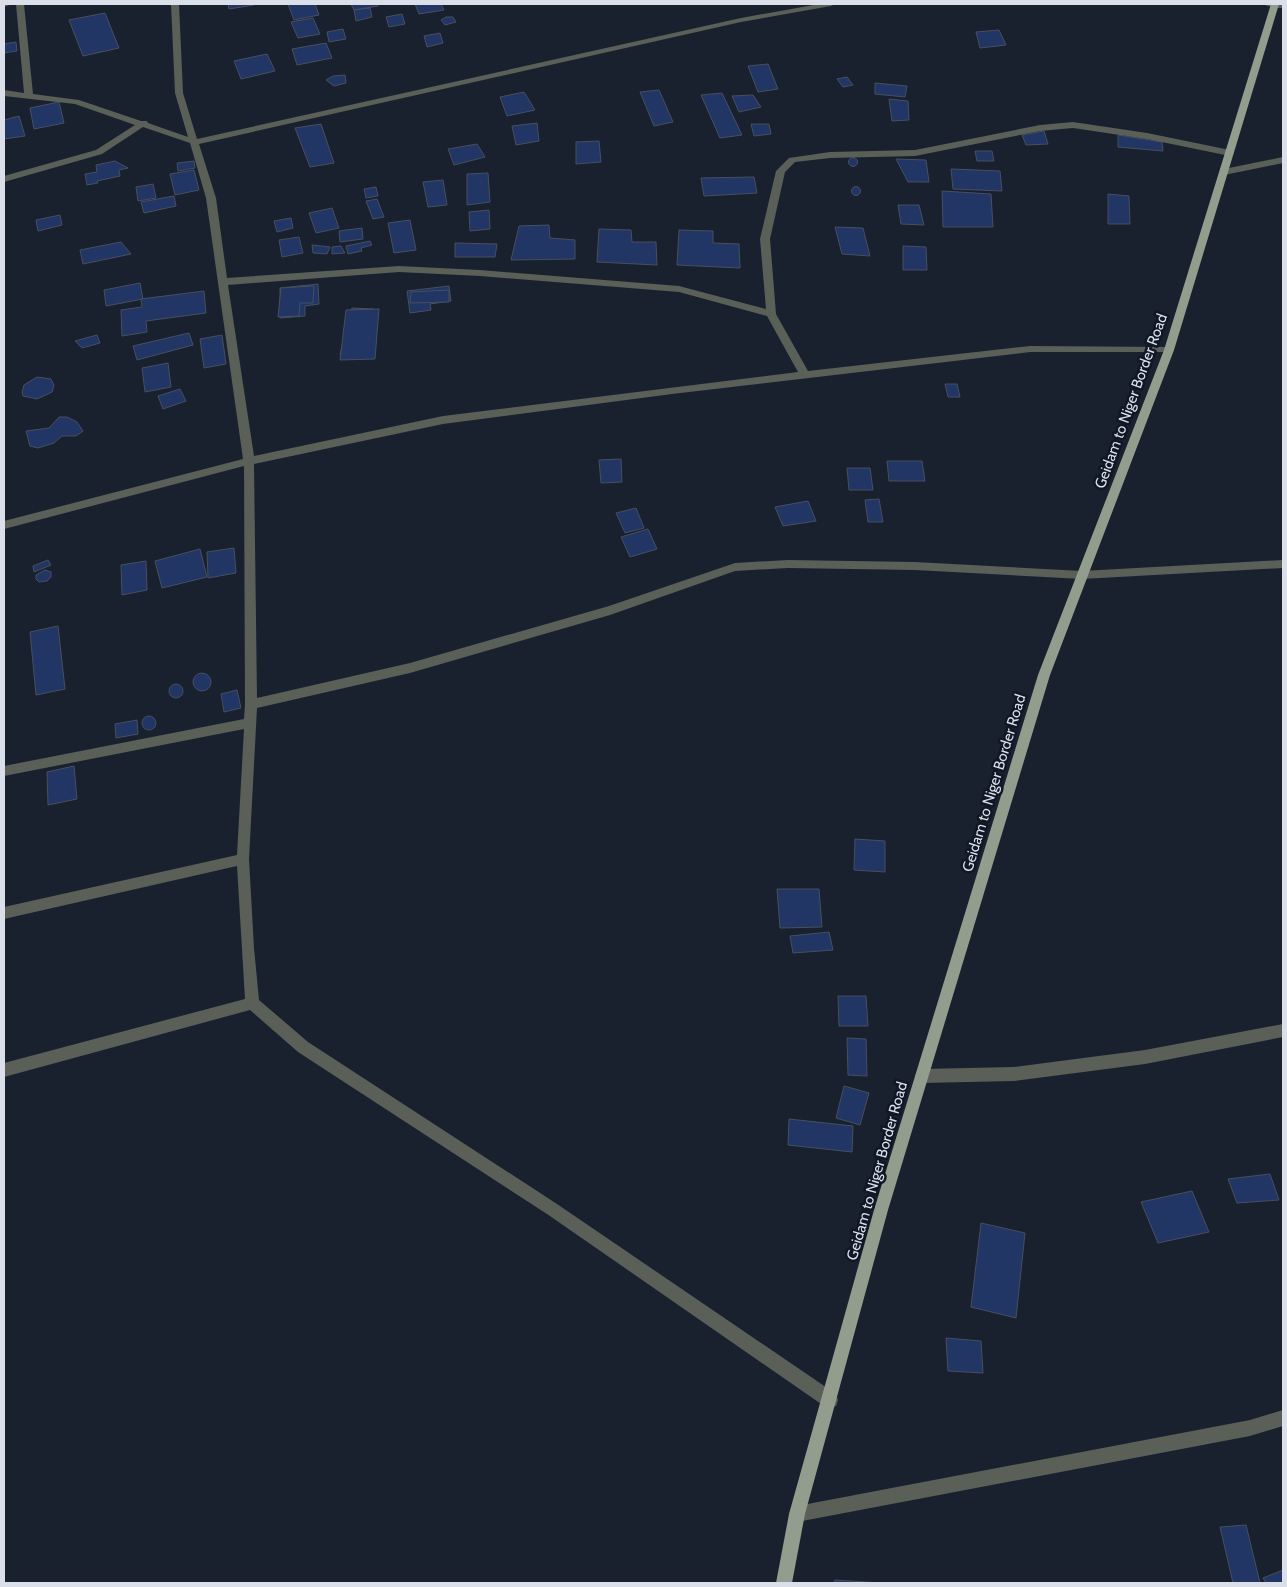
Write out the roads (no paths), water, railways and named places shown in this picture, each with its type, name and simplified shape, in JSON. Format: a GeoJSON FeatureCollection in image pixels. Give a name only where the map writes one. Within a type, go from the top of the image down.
{"type":"FeatureCollection","features":[{"type":"Feature","properties":{"kind":"main road","name":"Geidam to Niger Border Road"},"geometry":{"type":"LineString","coordinates":[[784,1583],[797,1514],[881,1210],[1044,675],[1169,350],[1274,5]]}},
{"type":"Feature","properties":{"kind":"street"},"geometry":{"type":"LineString","coordinates":[[20,4],[29,96]]}},
{"type":"Feature","properties":{"kind":"street"},"geometry":{"type":"LineString","coordinates":[[175,4],[180,93],[211,198],[249,461],[251,704],[243,859],[247,948],[252,1003],[302,1047],[552,1209],[830,1400]]}},
{"type":"Feature","properties":{"kind":"street"},"geometry":{"type":"LineString","coordinates":[[4,93],[76,102],[144,123],[195,142],[741,20],[832,4]]}},
{"type":"Feature","properties":{"kind":"street"},"geometry":{"type":"LineString","coordinates":[[4,179],[99,152],[144,123]]}},
{"type":"Feature","properties":{"kind":"street"},"geometry":{"type":"LineString","coordinates":[[805,375],[771,314],[765,239],[780,172],[792,160],[830,155],[915,154],[1040,128],[1073,125],[1147,136],[1230,153]]}},
{"type":"Feature","properties":{"kind":"street"},"geometry":{"type":"LineString","coordinates":[[1224,172],[1283,160]]}},
{"type":"Feature","properties":{"kind":"street"},"geometry":{"type":"LineString","coordinates":[[223,282],[399,269],[480,272],[679,289],[771,314]]}},
{"type":"Feature","properties":{"kind":"street"},"geometry":{"type":"LineString","coordinates":[[4,525],[249,461],[443,420],[1030,349],[1169,350]]}},
{"type":"Feature","properties":{"kind":"street"},"geometry":{"type":"LineString","coordinates":[[251,704],[410,668],[610,610],[735,567],[788,564],[914,566],[1082,575],[1283,564]]}},
{"type":"Feature","properties":{"kind":"street"},"geometry":{"type":"LineString","coordinates":[[4,771],[250,722]]}},
{"type":"Feature","properties":{"kind":"street"},"geometry":{"type":"LineString","coordinates":[[4,913],[243,859]]}},
{"type":"Feature","properties":{"kind":"street"},"geometry":{"type":"LineString","coordinates":[[4,1070],[252,1003]]}},
{"type":"Feature","properties":{"kind":"street"},"geometry":{"type":"LineString","coordinates":[[922,1076],[1014,1074],[1145,1057],[1283,1030]]}},
{"type":"Feature","properties":{"kind":"street"},"geometry":{"type":"LineString","coordinates":[[797,1514],[1250,1428],[1283,1418]]}}]}
